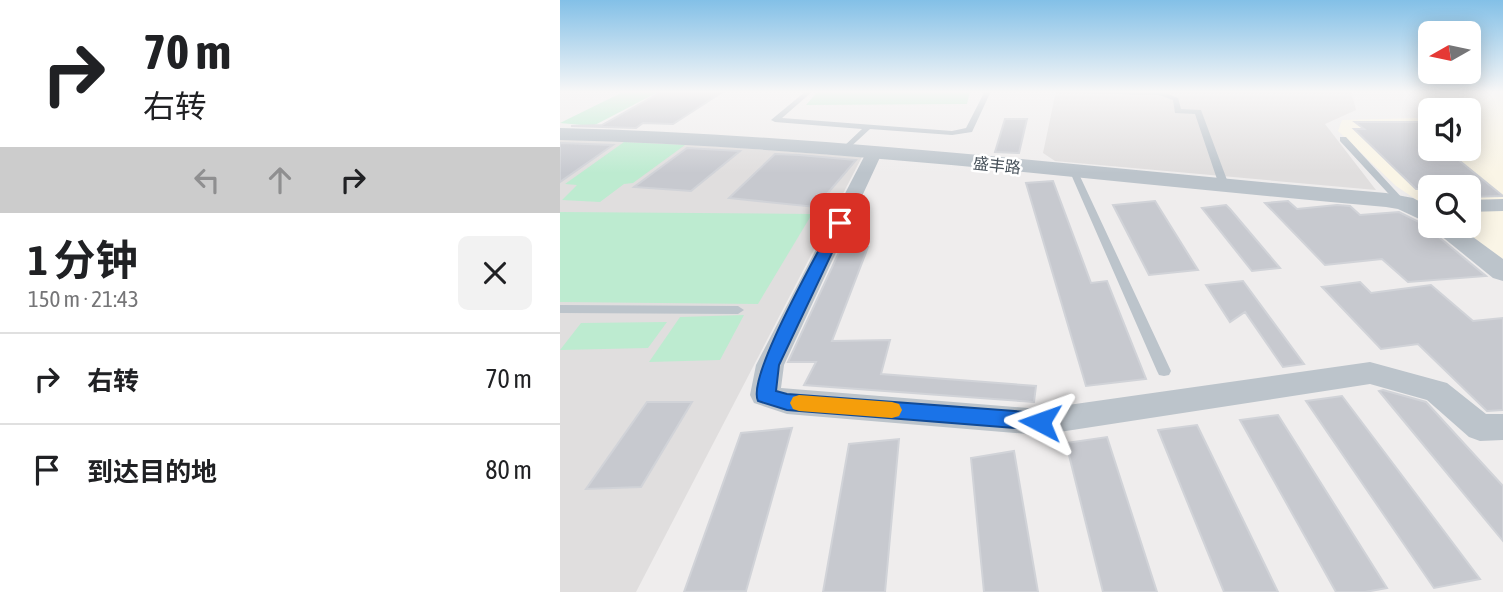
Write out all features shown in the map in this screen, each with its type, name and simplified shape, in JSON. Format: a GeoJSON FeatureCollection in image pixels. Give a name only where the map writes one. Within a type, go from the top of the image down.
{"type":"FeatureCollection","features":[{"type":"Feature","properties":{"kind":"street","name":"盛丰路"},"geometry":{"type":"LineString","coordinates":[[560,134],[845,150],[872,139],[1074,172],[1403,203],[1418,211]]}},
{"type":"Feature","properties":{"kind":"street"},"geometry":{"type":"LineString","coordinates":[[872,139],[770,365],[765,395],[787,402],[1040,422],[1370,373],[1437,391],[1480,428],[1503,427]]}},
{"type":"Feature","properties":{"kind":"street"},"geometry":{"type":"LineString","coordinates":[[1403,203],[1418,205]]}},
{"type":"Feature","properties":{"kind":"street"},"geometry":{"type":"LineString","coordinates":[[1481,206],[1503,205]]}},
{"type":"Feature","properties":{"kind":"street"},"geometry":{"type":"LineString","coordinates":[[1458,238],[1503,272]]}},
{"type":"Feature","properties":{"kind":"lane"},"geometry":{"type":"LineString","coordinates":[[777,119],[775,120],[872,139],[969,130],[975,119]]}},
{"type":"Feature","properties":{"kind":"lane"},"geometry":{"type":"LineString","coordinates":[[1200,119],[1225,188]]}},
{"type":"Feature","properties":{"kind":"lane"},"geometry":{"type":"LineString","coordinates":[[1343,139],[1403,203]]}},
{"type":"Feature","properties":{"kind":"lane"},"geometry":{"type":"LineString","coordinates":[[1074,172],[1164,371]]}},
{"type":"Feature","properties":{"kind":"lane"},"geometry":{"type":"LineString","coordinates":[[560,309],[738,310]]}},
{"type":"Feature","properties":{"kind":"shaded area"},"geometry":{"type":"Polygon","coordinates":[[[1050,119],[1337,119],[1325,124],[1376,190],[1055,161],[1043,153],[1050,119]]]}},
{"type":"Feature","properties":{"kind":"shaded area"},"geometry":{"type":"Polygon","coordinates":[[[1418,119],[1418,161],[1481,161],[1481,119],[1503,119],[1503,259],[1472,238],[1481,238],[1481,175],[1418,175],[1418,201],[1396,186],[1338,131],[1342,120],[1418,119]]]}},
{"type":"Feature","properties":{"kind":"shaded area"},"geometry":{"type":"Polygon","coordinates":[[[560,138],[605,138],[862,157],[636,592],[560,592],[560,138]]]}},
{"type":"Feature","properties":{"kind":"green space"},"geometry":{"type":"Polygon","coordinates":[[[569,119],[607,119],[593,126],[560,123],[569,119]]]}},
{"type":"Feature","properties":{"kind":"green space"},"geometry":{"type":"Polygon","coordinates":[[[624,142],[685,145],[633,183],[624,184],[600,202],[562,200],[577,185],[565,184],[624,142]]]}},
{"type":"Feature","properties":{"kind":"green space"},"geometry":{"type":"Polygon","coordinates":[[[560,212],[812,214],[758,304],[560,302],[560,212]]]}},
{"type":"Feature","properties":{"kind":"green space"},"geometry":{"type":"Polygon","coordinates":[[[744,315],[720,360],[649,362],[680,317],[744,315]]]}},
{"type":"Feature","properties":{"kind":"green space"},"geometry":{"type":"Polygon","coordinates":[[[667,322],[648,348],[560,350],[581,323],[667,322]]]}},
{"type":"Feature","properties":{"kind":"building"},"geometry":{"type":"Polygon","coordinates":[[[613,119],[681,119],[673,124],[643,123],[636,128],[571,126],[602,125],[613,119]]]}},
{"type":"Feature","properties":{"kind":"building"},"geometry":{"type":"Polygon","coordinates":[[[1005,119],[1027,119],[1019,153],[995,152],[1005,119]]]}},
{"type":"Feature","properties":{"kind":"building"},"geometry":{"type":"Polygon","coordinates":[[[1355,122],[1418,122],[1418,161],[1460,161],[1477,175],[1418,175],[1416,189],[1354,129],[1364,129],[1355,122]]]}},
{"type":"Feature","properties":{"kind":"building"},"geometry":{"type":"Polygon","coordinates":[[[560,143],[613,145],[560,182],[560,143]]]}},
{"type":"Feature","properties":{"kind":"building"},"geometry":{"type":"Polygon","coordinates":[[[687,148],[740,151],[691,191],[634,187],[687,148]]]}},
{"type":"Feature","properties":{"kind":"building"},"geometry":{"type":"Polygon","coordinates":[[[775,154],[856,160],[816,207],[729,198],[775,154]]]}},
{"type":"Feature","properties":{"kind":"building"},"geometry":{"type":"Polygon","coordinates":[[[1481,178],[1503,196],[1481,197],[1481,178]]]}},
{"type":"Feature","properties":{"kind":"building"},"geometry":{"type":"Polygon","coordinates":[[[1053,181],[1091,283],[1107,281],[1146,379],[1086,386],[1026,183],[1053,181]]]}},
{"type":"Feature","properties":{"kind":"building"},"geometry":{"type":"Polygon","coordinates":[[[1155,201],[1198,270],[1149,275],[1113,205],[1155,201]]]}},
{"type":"Feature","properties":{"kind":"building"},"geometry":{"type":"Polygon","coordinates":[[[1288,201],[1297,209],[1350,206],[1360,215],[1399,212],[1418,222],[1418,238],[1440,238],[1486,276],[1408,282],[1382,259],[1325,265],[1265,203],[1288,201]]]}},
{"type":"Feature","properties":{"kind":"building"},"geometry":{"type":"Polygon","coordinates":[[[1226,205],[1280,268],[1252,271],[1202,208],[1226,205]]]}},
{"type":"Feature","properties":{"kind":"building"},"geometry":{"type":"Polygon","coordinates":[[[868,247],[832,341],[890,340],[881,374],[1036,386],[1034,402],[804,385],[816,362],[788,362],[841,248],[868,247]]]}},
{"type":"Feature","properties":{"kind":"building"},"geometry":{"type":"Polygon","coordinates":[[[1243,281],[1304,364],[1283,367],[1245,312],[1230,322],[1206,285],[1243,281]]]}},
{"type":"Feature","properties":{"kind":"building"},"geometry":{"type":"Polygon","coordinates":[[[1360,282],[1371,293],[1431,285],[1473,321],[1503,318],[1503,410],[1487,411],[1418,344],[1381,349],[1322,287],[1360,282]]]}},
{"type":"Feature","properties":{"kind":"building"},"geometry":{"type":"Polygon","coordinates":[[[1379,391],[1426,402],[1503,486],[1503,541],[1379,391]]]}},
{"type":"Feature","properties":{"kind":"building"},"geometry":{"type":"Polygon","coordinates":[[[1342,396],[1480,579],[1434,588],[1306,401],[1342,396]]]}},
{"type":"Feature","properties":{"kind":"building"},"geometry":{"type":"Polygon","coordinates":[[[647,402],[692,402],[641,487],[586,489],[647,402]]]}},
{"type":"Feature","properties":{"kind":"building"},"geometry":{"type":"Polygon","coordinates":[[[1278,415],[1387,588],[1365,592],[1336,592],[1240,420],[1278,415]]]}},
{"type":"Feature","properties":{"kind":"building"},"geometry":{"type":"Polygon","coordinates":[[[1197,425],[1278,592],[1224,592],[1158,430],[1197,425]]]}},
{"type":"Feature","properties":{"kind":"building"},"geometry":{"type":"Polygon","coordinates":[[[792,428],[746,591],[684,592],[741,433],[792,428]]]}},
{"type":"Feature","properties":{"kind":"building"},"geometry":{"type":"Polygon","coordinates":[[[1107,437],[1157,592],[1103,592],[1066,443],[1107,437]]]}},
{"type":"Feature","properties":{"kind":"building"},"geometry":{"type":"Polygon","coordinates":[[[899,439],[885,592],[823,592],[849,444],[899,439]]]}},
{"type":"Feature","properties":{"kind":"building"},"geometry":{"type":"Polygon","coordinates":[[[1014,451],[1038,592],[984,592],[971,458],[1014,451]]]}},
{"type":"Feature","properties":{"kind":"slow traffic"},"geometry":{"type":"LineString","coordinates":[[799,403],[892,410]]}},
{"type":"Feature","properties":{"kind":"route"},"geometry":{"type":"LineString","coordinates":[[840,223],[770,365],[765,395],[787,402],[1040,422]]}}]}
